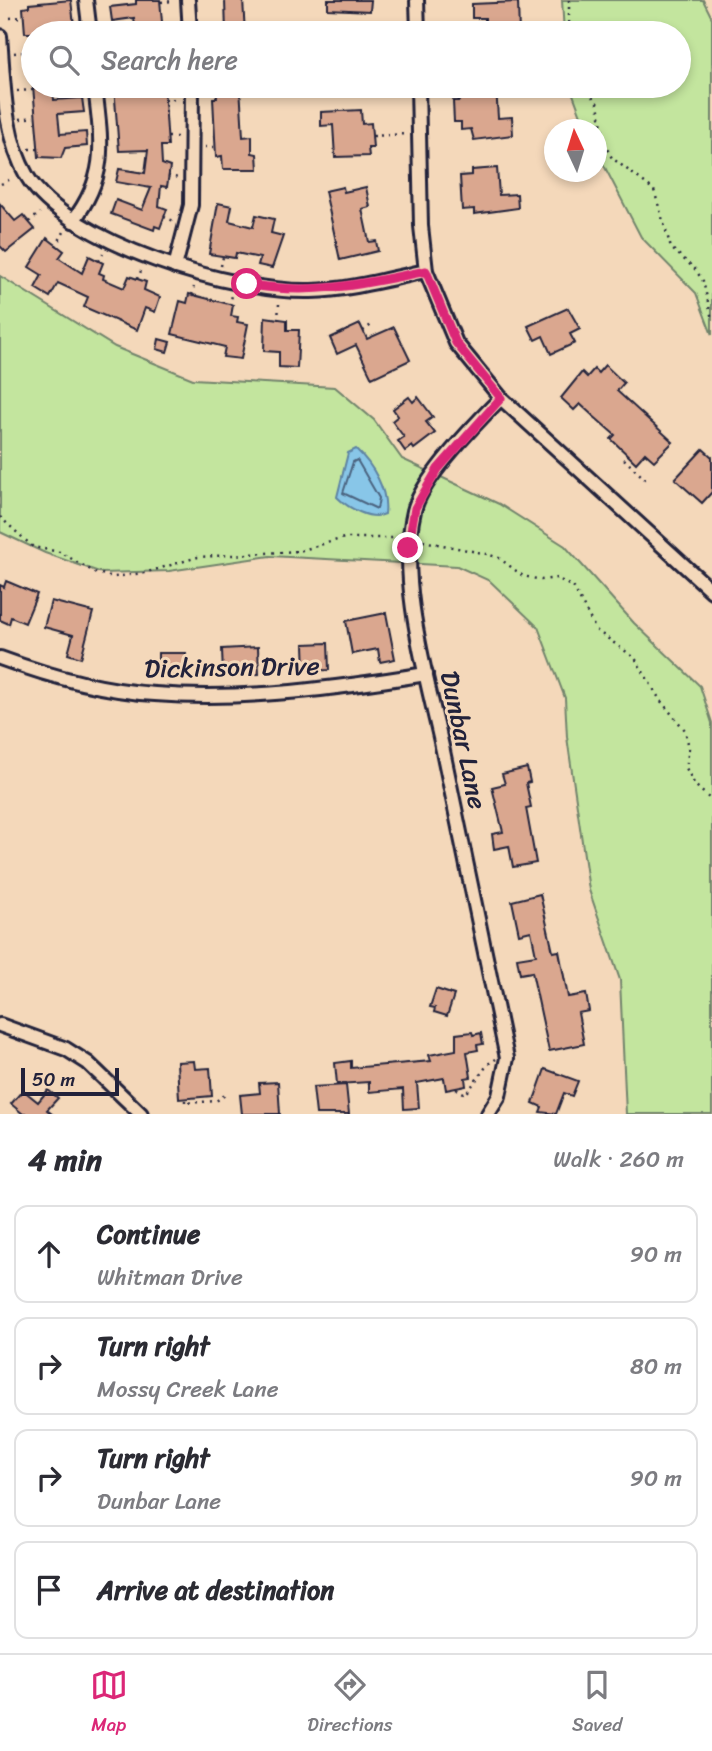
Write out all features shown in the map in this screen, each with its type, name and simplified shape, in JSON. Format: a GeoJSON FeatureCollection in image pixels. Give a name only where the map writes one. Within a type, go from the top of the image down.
{"type":"FeatureCollection","features":[{"type":"Feature","properties":{"kind":"street"},"geometry":{"type":"LineString","coordinates":[[86,0],[89,21]]}},
{"type":"Feature","properties":{"kind":"street"},"geometry":{"type":"LineString","coordinates":[[188,0],[189,21]]}},
{"type":"Feature","properties":{"kind":"street"},"geometry":{"type":"LineString","coordinates":[[417,0],[418,21]]}},
{"type":"Feature","properties":{"kind":"street"},"geometry":{"type":"LineString","coordinates":[[0,36],[8,121],[18,158],[44,199],[73,221],[118,245],[175,267],[293,291],[330,290],[426,271]]}},
{"type":"Feature","properties":{"kind":"street"},"geometry":{"type":"LineString","coordinates":[[73,221],[92,191],[101,163],[96,98]]}},
{"type":"Feature","properties":{"kind":"street"},"geometry":{"type":"LineString","coordinates":[[175,267],[191,205],[192,98]]}},
{"type":"Feature","properties":{"kind":"street"},"geometry":{"type":"LineString","coordinates":[[418,98],[421,226],[426,271],[456,343],[501,398],[712,591]]}},
{"type":"Feature","properties":{"kind":"street","name":"Dunbar Lane"},"geometry":{"type":"LineString","coordinates":[[488,1114],[499,1096],[507,1058],[426,674],[408,566],[415,508],[438,469],[501,398]]}},
{"type":"Feature","properties":{"kind":"street","name":"Dickinson Drive"},"geometry":{"type":"LineString","coordinates":[[0,658],[99,686],[155,694],[202,695],[348,687],[426,674]]}},
{"type":"Feature","properties":{"kind":"street"},"geometry":{"type":"LineString","coordinates":[[0,1025],[66,1049],[89,1063],[141,1114]]}},
{"type":"Feature","properties":{"kind":"path"},"geometry":{"type":"LineString","coordinates":[[569,0],[569,21]]}},
{"type":"Feature","properties":{"kind":"path"},"geometry":{"type":"LineString","coordinates":[[160,2],[173,1]]}},
{"type":"Feature","properties":{"kind":"path"},"geometry":{"type":"LineString","coordinates":[[10,18],[24,17]]}},
{"type":"Feature","properties":{"kind":"path"},"geometry":{"type":"LineString","coordinates":[[14,53],[21,52]]}},
{"type":"Feature","properties":{"kind":"path"},"geometry":{"type":"LineString","coordinates":[[593,98],[598,104],[605,145],[612,158],[654,190],[671,248],[695,269],[704,281],[712,319]]}},
{"type":"Feature","properties":{"kind":"path"},"geometry":{"type":"LineString","coordinates":[[165,100],[177,99]]}},
{"type":"Feature","properties":{"kind":"path"},"geometry":{"type":"LineString","coordinates":[[20,119],[34,117]]}},
{"type":"Feature","properties":{"kind":"path"},"geometry":{"type":"LineString","coordinates":[[373,136],[406,134]]}},
{"type":"Feature","properties":{"kind":"path"},"geometry":{"type":"LineString","coordinates":[[168,137],[178,137]]}},
{"type":"Feature","properties":{"kind":"path"},"geometry":{"type":"LineString","coordinates":[[205,147],[215,147]]}},
{"type":"Feature","properties":{"kind":"path"},"geometry":{"type":"LineString","coordinates":[[29,149],[38,149]]}},
{"type":"Feature","properties":{"kind":"path"},"geometry":{"type":"LineString","coordinates":[[168,176],[179,178]]}},
{"type":"Feature","properties":{"kind":"path"},"geometry":{"type":"LineString","coordinates":[[1,184],[13,178]]}},
{"type":"Feature","properties":{"kind":"path"},"geometry":{"type":"LineString","coordinates":[[29,222],[40,213]]}},
{"type":"Feature","properties":{"kind":"path"},"geometry":{"type":"LineString","coordinates":[[164,217],[174,221]]}},
{"type":"Feature","properties":{"kind":"path"},"geometry":{"type":"LineString","coordinates":[[56,246],[64,232]]}},
{"type":"Feature","properties":{"kind":"path"},"geometry":{"type":"LineString","coordinates":[[100,261],[103,254]]}},
{"type":"Feature","properties":{"kind":"path"},"geometry":{"type":"LineString","coordinates":[[221,266],[223,257]]}},
{"type":"Feature","properties":{"kind":"path"},"geometry":{"type":"LineString","coordinates":[[137,279],[141,271]]}},
{"type":"Feature","properties":{"kind":"path"},"geometry":{"type":"LineString","coordinates":[[192,295],[194,287]]}},
{"type":"Feature","properties":{"kind":"path"},"geometry":{"type":"LineString","coordinates":[[230,305],[232,295]]}},
{"type":"Feature","properties":{"kind":"path"},"geometry":{"type":"LineString","coordinates":[[278,320],[279,304]]}},
{"type":"Feature","properties":{"kind":"path"},"geometry":{"type":"LineString","coordinates":[[363,331],[374,323]]}},
{"type":"Feature","properties":{"kind":"path"},"geometry":{"type":"LineString","coordinates":[[624,459],[648,481]]}},
{"type":"Feature","properties":{"kind":"path"},"geometry":{"type":"LineString","coordinates":[[0,517],[33,547],[60,552],[96,573],[114,577],[144,573],[187,559],[299,551],[344,538],[410,539],[487,554],[533,579],[566,581],[574,588],[596,630],[635,658],[660,700],[685,730],[689,748],[686,768],[689,776],[712,801]]}},
{"type":"Feature","properties":{"kind":"path"},"geometry":{"type":"LineString","coordinates":[[456,1089],[466,1094],[492,1059],[507,1058]]}},
{"type":"Feature","properties":{"kind":"path"},"geometry":{"type":"LineString","coordinates":[[185,1100],[186,1103],[216,1101],[225,1095]]}},
{"type":"Feature","properties":{"kind":"green space"},"geometry":{"type":"Polygon","coordinates":[[[562,0],[703,0],[712,18],[712,335],[696,293],[641,237],[607,171],[607,119],[582,119],[574,98],[691,98],[691,21],[563,21],[562,0]]]}},
{"type":"Feature","properties":{"kind":"green space"},"geometry":{"type":"Polygon","coordinates":[[[0,276],[115,347],[193,379],[335,387],[374,420],[402,459],[499,504],[565,546],[634,623],[700,686],[712,723],[712,1114],[626,1114],[620,980],[589,890],[567,737],[565,698],[538,627],[490,581],[457,566],[270,556],[169,571],[102,573],[45,553],[0,532],[0,276]]]}},
{"type":"Feature","properties":{"kind":"water"},"geometry":{"type":"Polygon","coordinates":[[[356,449],[378,478],[384,496],[385,514],[373,516],[360,512],[337,497],[348,453],[356,449]]]}},
{"type":"Feature","properties":{"kind":"building"},"geometry":{"type":"Polygon","coordinates":[[[71,0],[74,21],[24,21],[23,8],[29,7],[29,4],[71,0]]]}},
{"type":"Feature","properties":{"kind":"building"},"geometry":{"type":"Polygon","coordinates":[[[136,0],[160,0],[162,21],[134,21],[134,18],[112,21],[110,7],[136,4],[136,0]]]}},
{"type":"Feature","properties":{"kind":"building"},"geometry":{"type":"Polygon","coordinates":[[[225,0],[243,0],[244,21],[226,21],[225,0]]]}},
{"type":"Feature","properties":{"kind":"building"},"geometry":{"type":"Polygon","coordinates":[[[328,0],[371,0],[370,11],[328,9],[328,0]]]}},
{"type":"Feature","properties":{"kind":"building"},"geometry":{"type":"Polygon","coordinates":[[[518,2],[519,21],[485,21],[485,18],[472,18],[472,4],[518,2]]]}},
{"type":"Feature","properties":{"kind":"building"},"geometry":{"type":"Polygon","coordinates":[[[34,98],[82,98],[84,112],[58,114],[60,134],[86,132],[87,146],[65,148],[61,158],[39,157],[34,98]]]}},
{"type":"Feature","properties":{"kind":"building"},"geometry":{"type":"Polygon","coordinates":[[[115,98],[165,98],[168,146],[161,146],[162,164],[170,167],[167,187],[161,186],[159,206],[167,209],[160,228],[155,226],[154,230],[111,214],[116,200],[142,210],[151,188],[116,182],[119,169],[145,173],[148,150],[119,151],[115,98]]]}},
{"type":"Feature","properties":{"kind":"building"},"geometry":{"type":"Polygon","coordinates":[[[213,98],[241,98],[243,137],[252,136],[252,153],[257,154],[258,169],[223,169],[222,156],[216,157],[213,98]]]}},
{"type":"Feature","properties":{"kind":"building"},"geometry":{"type":"Polygon","coordinates":[[[459,98],[497,98],[498,118],[512,117],[513,135],[474,140],[471,129],[461,130],[461,122],[454,122],[453,101],[459,101],[459,98]]]}},
{"type":"Feature","properties":{"kind":"building"},"geometry":{"type":"Polygon","coordinates":[[[361,110],[362,124],[371,123],[373,148],[368,148],[369,156],[335,157],[333,125],[321,126],[321,112],[361,110]]]}},
{"type":"Feature","properties":{"kind":"building"},"geometry":{"type":"Polygon","coordinates":[[[497,168],[499,195],[517,194],[518,208],[474,214],[474,209],[462,210],[460,176],[472,175],[472,170],[497,168]]]}},
{"type":"Feature","properties":{"kind":"building"},"geometry":{"type":"Polygon","coordinates":[[[343,187],[344,192],[366,187],[370,207],[362,209],[369,242],[376,241],[378,251],[340,260],[325,191],[343,187]]]}},
{"type":"Feature","properties":{"kind":"building"},"geometry":{"type":"Polygon","coordinates":[[[218,203],[232,206],[229,221],[253,227],[256,215],[274,219],[271,233],[283,236],[272,268],[258,265],[260,258],[236,253],[235,258],[209,254],[218,203]]]}},
{"type":"Feature","properties":{"kind":"building"},"geometry":{"type":"Polygon","coordinates":[[[0,204],[15,221],[23,215],[35,229],[6,252],[0,246],[0,204]]]}},
{"type":"Feature","properties":{"kind":"building"},"geometry":{"type":"Polygon","coordinates":[[[47,238],[64,251],[59,258],[82,273],[89,256],[103,263],[99,273],[104,275],[103,279],[124,288],[129,276],[146,282],[144,290],[160,297],[155,312],[145,308],[137,330],[84,307],[88,297],[58,283],[50,297],[35,288],[42,275],[29,267],[47,238]]]}},
{"type":"Feature","properties":{"kind":"building"},"geometry":{"type":"Polygon","coordinates":[[[189,294],[233,305],[231,316],[238,317],[237,322],[248,324],[241,359],[223,357],[225,347],[172,334],[180,301],[187,303],[189,294]]]}},
{"type":"Feature","properties":{"kind":"building"},"geometry":{"type":"Polygon","coordinates":[[[568,308],[580,329],[570,334],[575,343],[551,354],[543,336],[535,340],[528,326],[568,308]]]}},
{"type":"Feature","properties":{"kind":"building"},"geometry":{"type":"Polygon","coordinates":[[[265,317],[287,320],[287,330],[299,330],[297,368],[279,367],[279,352],[264,351],[265,317]]]}},
{"type":"Feature","properties":{"kind":"building"},"geometry":{"type":"Polygon","coordinates":[[[360,324],[367,339],[394,327],[410,360],[372,378],[356,345],[337,354],[330,338],[360,324]]]}},
{"type":"Feature","properties":{"kind":"building"},"geometry":{"type":"Polygon","coordinates":[[[159,339],[170,342],[167,352],[157,349],[159,339]]]}},
{"type":"Feature","properties":{"kind":"building"},"geometry":{"type":"Polygon","coordinates":[[[605,365],[624,383],[617,391],[673,442],[654,461],[645,453],[636,463],[611,439],[615,435],[580,404],[574,410],[561,398],[582,372],[587,377],[594,369],[598,373],[605,365]]]}},
{"type":"Feature","properties":{"kind":"building"},"geometry":{"type":"Polygon","coordinates":[[[409,397],[413,402],[418,397],[433,417],[426,422],[435,433],[414,449],[412,446],[405,451],[398,441],[404,437],[392,421],[398,416],[393,409],[409,397]]]}},
{"type":"Feature","properties":{"kind":"building"},"geometry":{"type":"Polygon","coordinates":[[[703,449],[712,457],[712,492],[702,503],[675,479],[703,449]]]}},
{"type":"Feature","properties":{"kind":"building"},"geometry":{"type":"Polygon","coordinates":[[[6,581],[37,594],[25,623],[11,617],[9,624],[0,620],[0,585],[4,587],[6,581]]]}},
{"type":"Feature","properties":{"kind":"building"},"geometry":{"type":"Polygon","coordinates":[[[51,601],[93,612],[81,658],[68,654],[73,635],[44,627],[51,601]]]}},
{"type":"Feature","properties":{"kind":"building"},"geometry":{"type":"Polygon","coordinates":[[[386,613],[395,659],[380,662],[378,649],[352,654],[346,621],[386,613]]]}},
{"type":"Feature","properties":{"kind":"building"},"geometry":{"type":"Polygon","coordinates":[[[328,643],[329,670],[305,671],[304,644],[328,643]]]}},
{"type":"Feature","properties":{"kind":"building"},"geometry":{"type":"Polygon","coordinates":[[[258,647],[259,674],[223,675],[222,649],[258,647]]]}},
{"type":"Feature","properties":{"kind":"building"},"geometry":{"type":"Polygon","coordinates":[[[158,653],[186,653],[186,675],[158,675],[158,653]]]}},
{"type":"Feature","properties":{"kind":"building"},"geometry":{"type":"Polygon","coordinates":[[[527,768],[530,782],[526,783],[531,807],[526,808],[536,863],[513,867],[509,846],[494,849],[492,834],[503,832],[492,787],[505,784],[502,774],[527,768]]]}},
{"type":"Feature","properties":{"kind":"building"},"geometry":{"type":"Polygon","coordinates":[[[540,894],[553,952],[559,951],[568,997],[586,994],[589,1011],[578,1013],[584,1044],[549,1051],[532,972],[520,974],[517,958],[536,955],[531,931],[519,934],[512,901],[540,894]]]}},
{"type":"Feature","properties":{"kind":"building"},"geometry":{"type":"Polygon","coordinates":[[[436,989],[454,995],[447,1016],[434,1012],[435,1008],[430,1007],[436,989]]]}},
{"type":"Feature","properties":{"kind":"building"},"geometry":{"type":"Polygon","coordinates":[[[472,1032],[473,1035],[481,1033],[483,1044],[477,1045],[478,1050],[467,1052],[471,1077],[465,1078],[466,1086],[446,1090],[444,1078],[417,1083],[419,1108],[404,1109],[403,1089],[369,1092],[369,1082],[337,1084],[335,1063],[351,1061],[351,1068],[431,1061],[429,1055],[456,1050],[456,1034],[472,1032]]]}},
{"type":"Feature","properties":{"kind":"building"},"geometry":{"type":"Polygon","coordinates":[[[194,1061],[195,1069],[210,1068],[212,1096],[179,1099],[177,1062],[194,1061]]]}},
{"type":"Feature","properties":{"kind":"building"},"geometry":{"type":"Polygon","coordinates":[[[545,1069],[578,1081],[572,1096],[564,1093],[556,1114],[540,1112],[542,1107],[533,1103],[545,1069]]]}},
{"type":"Feature","properties":{"kind":"building"},"geometry":{"type":"Polygon","coordinates":[[[278,1082],[280,1114],[242,1114],[240,1095],[260,1093],[259,1083],[278,1082]]]}},
{"type":"Feature","properties":{"kind":"building"},"geometry":{"type":"Polygon","coordinates":[[[346,1085],[349,1114],[316,1114],[313,1087],[346,1085]]]}},
{"type":"Feature","properties":{"kind":"building"},"geometry":{"type":"Polygon","coordinates":[[[23,1090],[38,1102],[48,1090],[58,1098],[47,1110],[52,1114],[23,1114],[11,1104],[23,1090]]]}},
{"type":"Feature","properties":{"kind":"route"},"geometry":{"type":"LineString","coordinates":[[247,284],[293,291],[330,290],[426,271],[439,308],[456,343],[479,375],[501,398],[438,469],[415,508],[408,548]]}}]}
